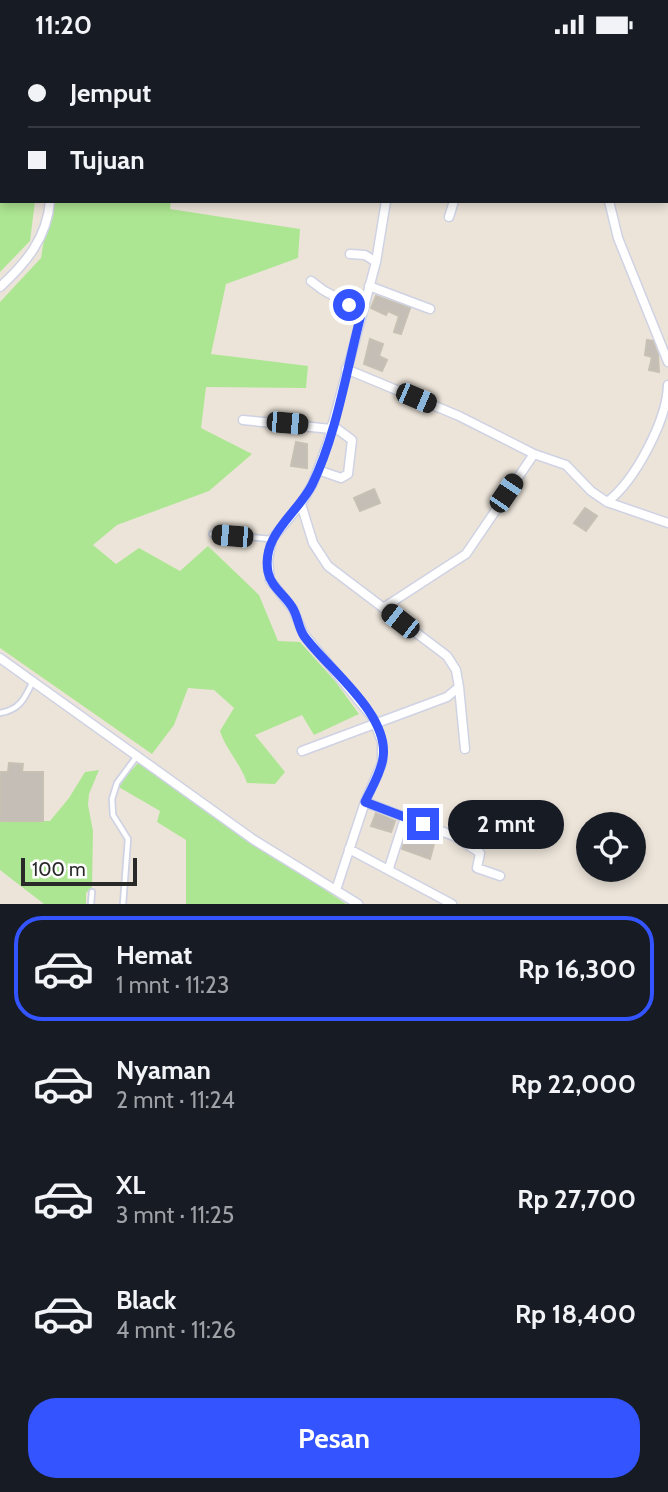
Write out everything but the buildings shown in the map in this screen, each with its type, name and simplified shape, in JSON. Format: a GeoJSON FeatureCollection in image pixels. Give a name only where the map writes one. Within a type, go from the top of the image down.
{"type":"FeatureCollection","features":[{"type":"Feature","properties":{"kind":"street"},"geometry":{"type":"LineString","coordinates":[[0,287],[24,264],[37,245],[49,203]]}},
{"type":"Feature","properties":{"kind":"street"},"geometry":{"type":"LineString","coordinates":[[336,890],[365,802],[384,756],[376,724],[349,687],[305,637],[293,609],[270,579],[268,560],[272,539],[301,503],[318,470],[376,262],[386,203]]}},
{"type":"Feature","properties":{"kind":"street"},"geometry":{"type":"LineString","coordinates":[[449,217],[453,203]]}},
{"type":"Feature","properties":{"kind":"street"},"geometry":{"type":"LineString","coordinates":[[609,203],[618,238],[668,362]]}},
{"type":"Feature","properties":{"kind":"street"},"geometry":{"type":"LineString","coordinates":[[351,254],[360,253],[376,262]]}},
{"type":"Feature","properties":{"kind":"street"},"geometry":{"type":"LineString","coordinates":[[311,281],[323,291],[362,311]]}},
{"type":"Feature","properties":{"kind":"street"},"geometry":{"type":"LineString","coordinates":[[369,286],[430,309]]}},
{"type":"Feature","properties":{"kind":"street"},"geometry":{"type":"LineString","coordinates":[[346,369],[459,416],[534,454],[566,465],[591,491],[607,502],[668,523]]}},
{"type":"Feature","properties":{"kind":"street"},"geometry":{"type":"LineString","coordinates":[[607,502],[624,487],[648,445],[664,412],[668,385]]}},
{"type":"Feature","properties":{"kind":"street"},"geometry":{"type":"LineString","coordinates":[[243,420],[331,427],[352,440],[348,474],[341,478],[318,470]]}},
{"type":"Feature","properties":{"kind":"street"},"geometry":{"type":"LineString","coordinates":[[383,608],[466,554],[534,454]]}},
{"type":"Feature","properties":{"kind":"street"},"geometry":{"type":"LineString","coordinates":[[301,503],[301,512],[318,553],[348,584],[447,656],[456,670],[465,749]]}},
{"type":"Feature","properties":{"kind":"street"},"geometry":{"type":"LineString","coordinates":[[0,658],[254,840],[358,904]]}},
{"type":"Feature","properties":{"kind":"street"},"geometry":{"type":"LineString","coordinates":[[302,751],[447,697],[459,687]]}},
{"type":"Feature","properties":{"kind":"street"},"geometry":{"type":"LineString","coordinates":[[365,802],[465,842],[480,853],[477,868],[500,876]]}},
{"type":"Feature","properties":{"kind":"street"},"geometry":{"type":"LineString","coordinates":[[389,868],[405,818]]}},
{"type":"Feature","properties":{"kind":"street"},"geometry":{"type":"LineString","coordinates":[[349,849],[452,904]]}},
{"type":"Feature","properties":{"kind":"lane"},"geometry":{"type":"LineString","coordinates":[[212,534],[272,539]]}},
{"type":"Feature","properties":{"kind":"lane"},"geometry":{"type":"LineString","coordinates":[[0,713],[12,711],[23,702],[34,681]]}},
{"type":"Feature","properties":{"kind":"lane"},"geometry":{"type":"LineString","coordinates":[[123,904],[128,839],[113,815],[112,799],[117,783],[137,755]]}},
{"type":"Feature","properties":{"kind":"lane"},"geometry":{"type":"LineString","coordinates":[[91,904],[92,892]]}},
{"type":"Feature","properties":{"kind":"green space"},"geometry":{"type":"Polygon","coordinates":[[[0,203],[35,203],[30,241],[0,272],[0,203]]]}},
{"type":"Feature","properties":{"kind":"green space"},"geometry":{"type":"Polygon","coordinates":[[[50,203],[171,203],[170,209],[300,229],[298,258],[226,284],[211,354],[308,366],[306,388],[206,387],[201,428],[252,454],[209,491],[117,525],[93,545],[116,564],[139,548],[180,571],[208,546],[259,595],[278,641],[300,642],[335,681],[359,714],[314,735],[302,715],[255,735],[285,772],[275,784],[247,783],[220,731],[234,708],[214,690],[188,688],[174,725],[152,754],[0,648],[0,302],[41,258],[50,203]]]}},
{"type":"Feature","properties":{"kind":"green space"},"geometry":{"type":"Polygon","coordinates":[[[138,763],[346,904],[186,904],[186,840],[157,822],[160,811],[117,786],[138,763]]]}},
{"type":"Feature","properties":{"kind":"green space"},"geometry":{"type":"Polygon","coordinates":[[[99,770],[89,794],[88,805],[93,831],[92,887],[86,893],[86,904],[44,904],[0,870],[0,821],[50,821],[85,772],[99,770]]]}},
{"type":"Feature","properties":{"kind":"route"},"geometry":{"type":"LineString","coordinates":[[349,305],[362,311],[328,442],[313,483],[301,503],[272,539],[268,571],[274,585],[290,603],[305,637],[349,687],[376,724],[384,756],[365,802],[423,824]]}}]}
